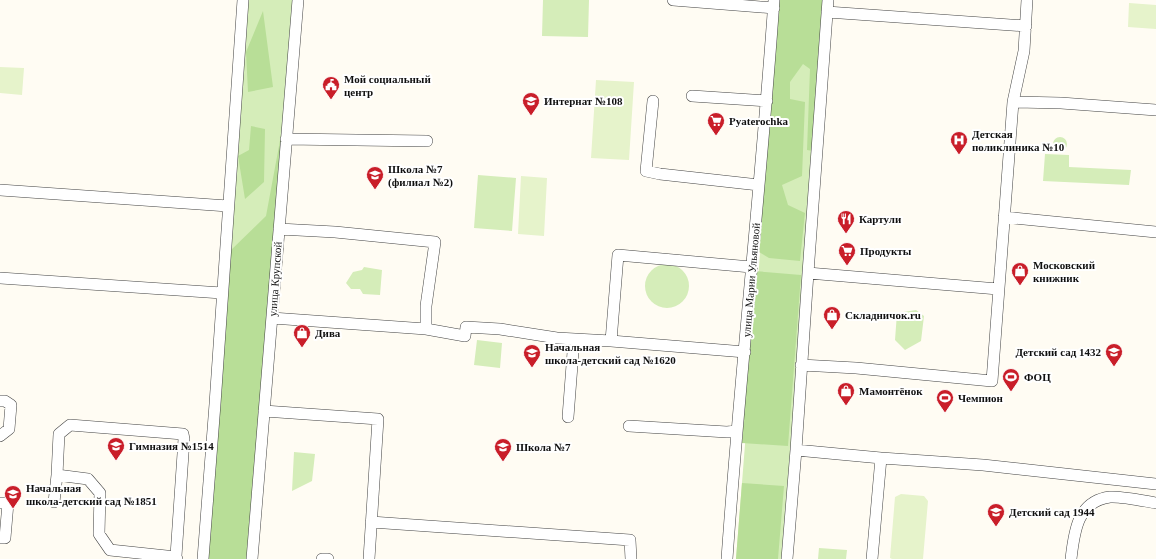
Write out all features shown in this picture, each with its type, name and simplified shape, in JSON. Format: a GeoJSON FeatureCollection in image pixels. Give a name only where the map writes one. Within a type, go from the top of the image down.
{"type":"FeatureCollection","features":[{"type":"Feature","properties":{"kind":"street"},"geometry":{"type":"LineString","coordinates":[[203,559],[243,0]]}},
{"type":"Feature","properties":{"kind":"street","name":"улица Крупской"},"geometry":{"type":"LineString","coordinates":[[252,559],[298,0]]}},
{"type":"Feature","properties":{"kind":"street"},"geometry":{"type":"LineString","coordinates":[[673,0],[774,4]]}},
{"type":"Feature","properties":{"kind":"street"},"geometry":{"type":"LineString","coordinates":[[787,559],[828,0]]}},
{"type":"Feature","properties":{"kind":"street"},"geometry":{"type":"LineString","coordinates":[[801,365],[856,368],[992,381],[1012,102],[1024,51],[1027,0]]}},
{"type":"Feature","properties":{"kind":"street","name":"улица Марии Ульяновой"},"geometry":{"type":"LineString","coordinates":[[727,559],[736,431],[745,352],[774,4]]}},
{"type":"Feature","properties":{"kind":"street"},"geometry":{"type":"LineString","coordinates":[[827,12],[1026,26]]}},
{"type":"Feature","properties":{"kind":"street"},"geometry":{"type":"LineString","coordinates":[[692,96],[767,101]]}},
{"type":"Feature","properties":{"kind":"street"},"geometry":{"type":"LineString","coordinates":[[653,101],[646,171],[660,174],[759,185]]}},
{"type":"Feature","properties":{"kind":"street"},"geometry":{"type":"LineString","coordinates":[[1012,102],[1061,103],[1156,110]]}},
{"type":"Feature","properties":{"kind":"street"},"geometry":{"type":"LineString","coordinates":[[286,139],[427,142]]}},
{"type":"Feature","properties":{"kind":"street"},"geometry":{"type":"LineString","coordinates":[[0,190],[228,206]]}},
{"type":"Feature","properties":{"kind":"street"},"geometry":{"type":"LineString","coordinates":[[1004,217],[1156,232]]}},
{"type":"Feature","properties":{"kind":"street"},"geometry":{"type":"LineString","coordinates":[[279,229],[335,232],[435,242],[426,306],[426,329]]}},
{"type":"Feature","properties":{"kind":"street"},"geometry":{"type":"LineString","coordinates":[[611,341],[618,255],[751,267]]}},
{"type":"Feature","properties":{"kind":"street"},"geometry":{"type":"LineString","coordinates":[[808,273],[998,289]]}},
{"type":"Feature","properties":{"kind":"street"},"geometry":{"type":"LineString","coordinates":[[0,278],[222,294]]}},
{"type":"Feature","properties":{"kind":"street"},"geometry":{"type":"LineString","coordinates":[[272,318],[426,329],[465,336],[466,327],[500,329],[542,336],[745,352]]}},
{"type":"Feature","properties":{"kind":"street"},"geometry":{"type":"LineString","coordinates":[[568,417],[574,339]]}},
{"type":"Feature","properties":{"kind":"street"},"geometry":{"type":"LineString","coordinates":[[0,401],[5,401],[11,405],[8,429],[0,436]]}},
{"type":"Feature","properties":{"kind":"street"},"geometry":{"type":"LineString","coordinates":[[264,411],[378,419],[368,559]]}},
{"type":"Feature","properties":{"kind":"street"},"geometry":{"type":"LineString","coordinates":[[54,502],[59,434],[70,425],[183,434],[184,439],[176,558],[110,550],[99,534],[100,493],[88,478],[57,475]]}},
{"type":"Feature","properties":{"kind":"street"},"geometry":{"type":"LineString","coordinates":[[629,426],[727,432],[736,431]]}},
{"type":"Feature","properties":{"kind":"street"},"geometry":{"type":"LineString","coordinates":[[796,450],[881,458],[984,465],[1156,484]]}},
{"type":"Feature","properties":{"kind":"street"},"geometry":{"type":"LineString","coordinates":[[872,559],[881,458]]}},
{"type":"Feature","properties":{"kind":"street"},"geometry":{"type":"LineString","coordinates":[[1071,559],[1073,535],[1081,514],[1094,502],[1110,497],[1156,503]]}},
{"type":"Feature","properties":{"kind":"street"},"geometry":{"type":"LineString","coordinates":[[0,503],[8,503],[5,538],[0,538]]}},
{"type":"Feature","properties":{"kind":"street"},"geometry":{"type":"LineString","coordinates":[[371,522],[630,540],[631,559]]}},
{"type":"Feature","properties":{"kind":"street"},"geometry":{"type":"LineString","coordinates":[[322,559],[328,559]]}},
{"type":"Feature","properties":{"kind":"green space"},"geometry":{"type":"Polygon","coordinates":[[[248,0],[294,0],[249,559],[207,559],[248,0]]]}},
{"type":"Feature","properties":{"kind":"green space"},"geometry":{"type":"Polygon","coordinates":[[[543,0],[589,0],[588,37],[542,36],[543,0]]]}},
{"type":"Feature","properties":{"kind":"green space"},"geometry":{"type":"Polygon","coordinates":[[[779,0],[824,0],[813,151],[807,150],[810,69],[803,64],[790,82],[790,99],[805,102],[802,176],[782,185],[788,205],[805,213],[800,261],[769,258],[759,252],[779,0]]]}},
{"type":"Feature","properties":{"kind":"green space"},"geometry":{"type":"Polygon","coordinates":[[[780,0],[827,0],[783,559],[736,559],[780,0]]]}},
{"type":"Feature","properties":{"kind":"green space"},"geometry":{"type":"Polygon","coordinates":[[[1129,3],[1156,5],[1156,29],[1128,27],[1129,3]]]}},
{"type":"Feature","properties":{"kind":"green space"},"geometry":{"type":"Polygon","coordinates":[[[263,11],[273,87],[248,92],[246,52],[263,11]]]}},
{"type":"Feature","properties":{"kind":"green space"},"geometry":{"type":"Polygon","coordinates":[[[0,67],[24,68],[22,95],[0,93],[0,67]]]}},
{"type":"Feature","properties":{"kind":"green space"},"geometry":{"type":"Polygon","coordinates":[[[596,80],[634,82],[629,160],[591,158],[596,80]]]}},
{"type":"Feature","properties":{"kind":"green space"},"geometry":{"type":"Polygon","coordinates":[[[284,119],[248,559],[208,559],[229,252],[266,216],[284,119]]]}},
{"type":"Feature","properties":{"kind":"green space"},"geometry":{"type":"Polygon","coordinates":[[[251,126],[265,129],[264,182],[245,199],[238,156],[249,150],[251,126]]]}},
{"type":"Feature","properties":{"kind":"green space"},"geometry":{"type":"Polygon","coordinates":[[[1060,137],[1065,139],[1067,144],[1065,149],[1060,151],[1055,149],[1053,144],[1055,139],[1060,137]]]}},
{"type":"Feature","properties":{"kind":"green space"},"geometry":{"type":"Polygon","coordinates":[[[1045,154],[1069,155],[1069,167],[1131,170],[1129,185],[1043,181],[1045,154]]]}},
{"type":"Feature","properties":{"kind":"green space"},"geometry":{"type":"Polygon","coordinates":[[[478,175],[516,178],[512,231],[474,228],[478,175]]]}},
{"type":"Feature","properties":{"kind":"green space"},"geometry":{"type":"Polygon","coordinates":[[[521,176],[547,178],[544,236],[518,234],[521,176]]]}},
{"type":"Feature","properties":{"kind":"green space"},"geometry":{"type":"Polygon","coordinates":[[[667,264],[679,268],[685,274],[689,286],[685,298],[679,304],[667,308],[655,304],[649,298],[645,286],[649,274],[655,268],[667,264]]]}},
{"type":"Feature","properties":{"kind":"green space"},"geometry":{"type":"Polygon","coordinates":[[[364,267],[382,270],[380,295],[363,294],[360,289],[351,289],[346,283],[353,272],[362,270],[364,267]]]}},
{"type":"Feature","properties":{"kind":"green space"},"geometry":{"type":"Polygon","coordinates":[[[754,271],[801,275],[788,446],[742,443],[754,271]]]}},
{"type":"Feature","properties":{"kind":"green space"},"geometry":{"type":"Polygon","coordinates":[[[916,310],[924,316],[921,341],[905,350],[895,340],[897,313],[916,310]]]}},
{"type":"Feature","properties":{"kind":"green space"},"geometry":{"type":"Polygon","coordinates":[[[477,340],[502,343],[500,368],[474,365],[477,340]]]}},
{"type":"Feature","properties":{"kind":"green space"},"geometry":{"type":"Polygon","coordinates":[[[294,452],[315,454],[312,481],[292,491],[294,452]]]}},
{"type":"Feature","properties":{"kind":"green space"},"geometry":{"type":"Polygon","coordinates":[[[742,483],[784,486],[778,559],[736,559],[742,483]]]}},
{"type":"Feature","properties":{"kind":"green space"},"geometry":{"type":"Polygon","coordinates":[[[901,494],[924,496],[928,501],[923,559],[890,558],[895,497],[901,494]]]}},
{"type":"Feature","properties":{"kind":"green space"},"geometry":{"type":"Polygon","coordinates":[[[819,548],[847,550],[846,559],[818,559],[819,548]]]}},
{"type":"Feature","properties":{"kind":"place","name":"Мой социальный центр"},"geometry":{"type":"Point","coordinates":[331,100]}},
{"type":"Feature","properties":{"kind":"place","name":"Интернат №108"},"geometry":{"type":"Point","coordinates":[531,116]}},
{"type":"Feature","properties":{"kind":"place","name":"Pyaterochka"},"geometry":{"type":"Point","coordinates":[716,136]}},
{"type":"Feature","properties":{"kind":"place","name":"Детская поликлиника №10"},"geometry":{"type":"Point","coordinates":[959,155]}},
{"type":"Feature","properties":{"kind":"place","name":"Школа №7 (филиал №2)"},"geometry":{"type":"Point","coordinates":[375,190]}},
{"type":"Feature","properties":{"kind":"place","name":"Картули"},"geometry":{"type":"Point","coordinates":[846,234]}},
{"type":"Feature","properties":{"kind":"place","name":"Продукты"},"geometry":{"type":"Point","coordinates":[847,266]}},
{"type":"Feature","properties":{"kind":"place","name":"Московский книжник"},"geometry":{"type":"Point","coordinates":[1020,286]}},
{"type":"Feature","properties":{"kind":"place","name":"Складничок.ru"},"geometry":{"type":"Point","coordinates":[832,330]}},
{"type":"Feature","properties":{"kind":"place","name":"Дива"},"geometry":{"type":"Point","coordinates":[302,348]}},
{"type":"Feature","properties":{"kind":"place","name":"Детский сад 1432"},"geometry":{"type":"Point","coordinates":[1114,367]}},
{"type":"Feature","properties":{"kind":"place","name":"Начальная школа-детский сад №1620"},"geometry":{"type":"Point","coordinates":[532,368]}},
{"type":"Feature","properties":{"kind":"place","name":"ФОЦ"},"geometry":{"type":"Point","coordinates":[1011,392]}},
{"type":"Feature","properties":{"kind":"place","name":"Мамонтёнок"},"geometry":{"type":"Point","coordinates":[846,406]}},
{"type":"Feature","properties":{"kind":"place","name":"Чемпион"},"geometry":{"type":"Point","coordinates":[945,413]}},
{"type":"Feature","properties":{"kind":"place","name":"Гимназия №1514"},"geometry":{"type":"Point","coordinates":[116,461]}},
{"type":"Feature","properties":{"kind":"place","name":"Школа №7"},"geometry":{"type":"Point","coordinates":[503,462]}},
{"type":"Feature","properties":{"kind":"place","name":"Начальная школа-детский сад №1851"},"geometry":{"type":"Point","coordinates":[13,509]}},
{"type":"Feature","properties":{"kind":"place","name":"Детский сад 1944"},"geometry":{"type":"Point","coordinates":[996,527]}}]}
